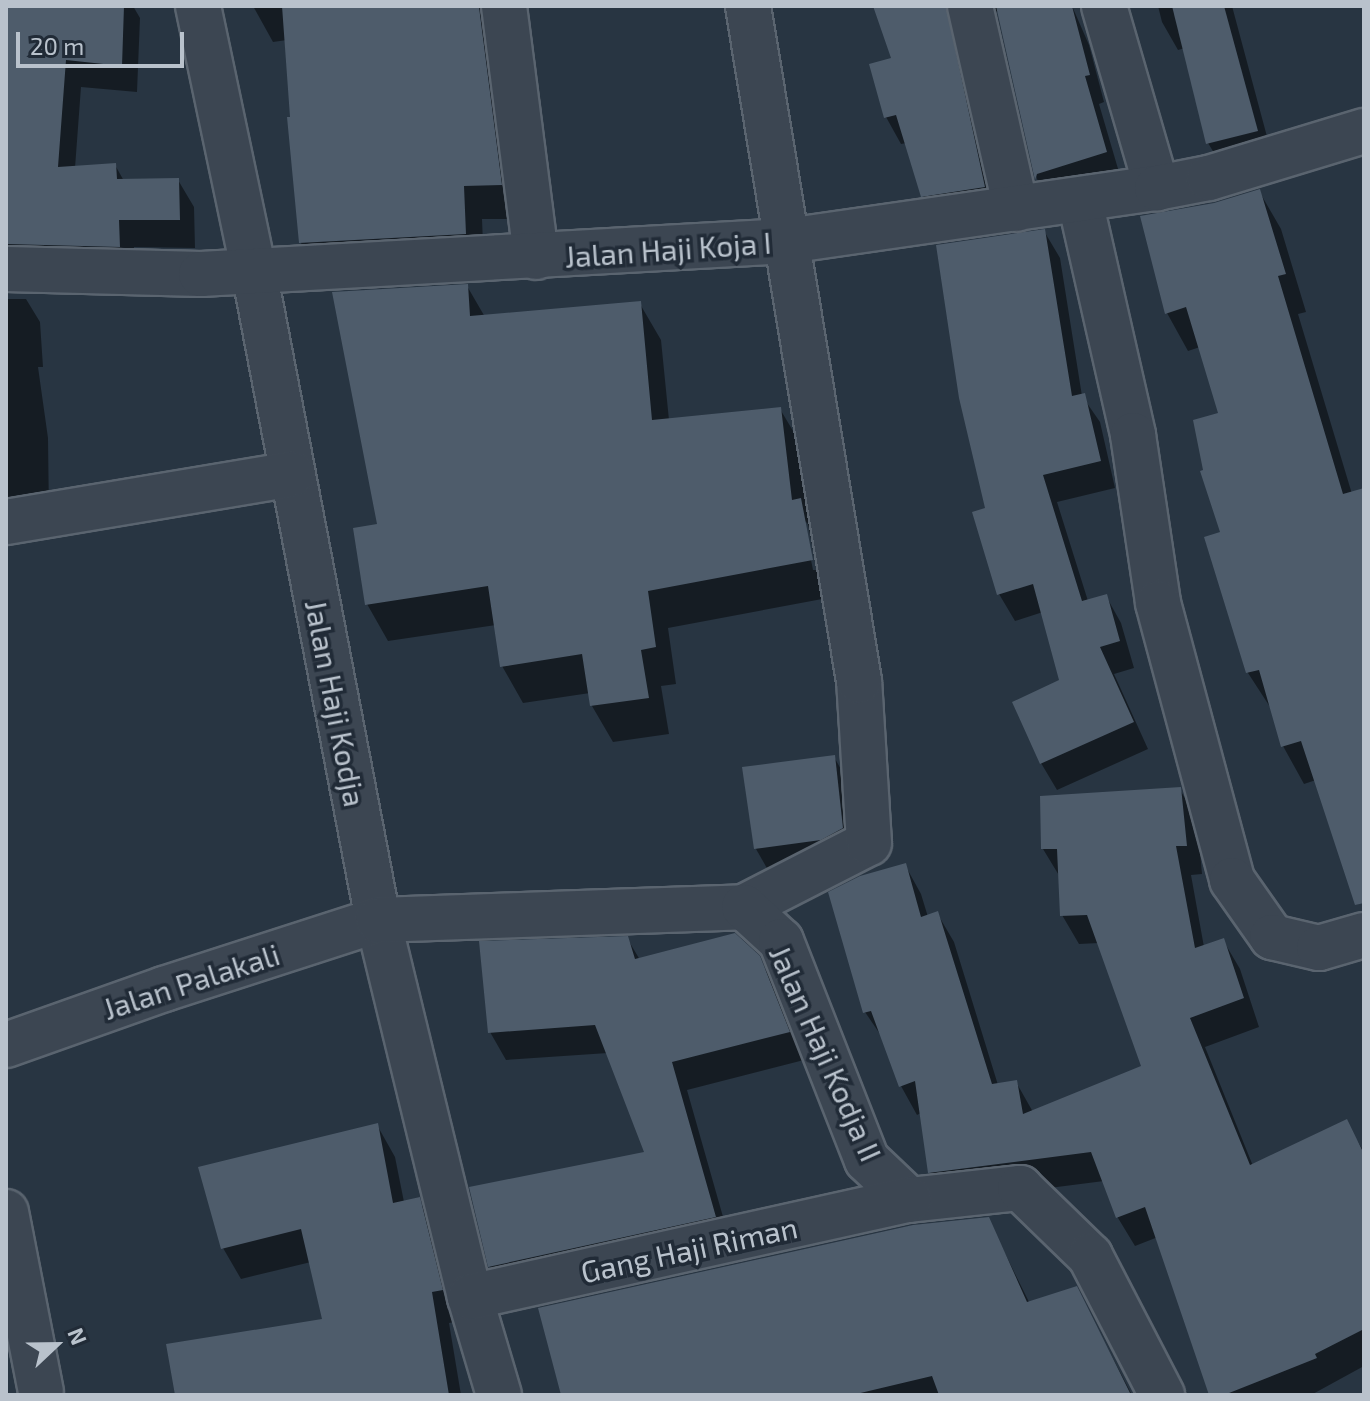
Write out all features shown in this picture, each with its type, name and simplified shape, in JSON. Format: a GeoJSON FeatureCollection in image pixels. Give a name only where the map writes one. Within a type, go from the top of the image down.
{"type":"FeatureCollection","features":[{"type":"Feature","properties":{"kind":"street","name":"Jalan Haji Kodja"},"geometry":{"type":"LineString","coordinates":[[198,6],[254,271],[378,920],[470,1297],[499,1395]]}},
{"type":"Feature","properties":{"kind":"street"},"geometry":{"type":"LineString","coordinates":[[504,6],[536,257]]}},
{"type":"Feature","properties":{"kind":"street"},"geometry":{"type":"LineString","coordinates":[[378,920],[744,907],[869,843],[859,681],[748,6]]}},
{"type":"Feature","properties":{"kind":"street"},"geometry":{"type":"LineString","coordinates":[[970,6],[1016,209]]}},
{"type":"Feature","properties":{"kind":"street"},"geometry":{"type":"LineString","coordinates":[[1104,6],[1157,188]]}},
{"type":"Feature","properties":{"kind":"street","name":"Jalan Haji Koja I"},"geometry":{"type":"LineString","coordinates":[[6,269],[201,274],[787,241],[1157,188],[1209,178],[1364,131]]}},
{"type":"Feature","properties":{"kind":"street"},"geometry":{"type":"LineString","coordinates":[[1080,201],[1133,435],[1158,603],[1232,880],[1272,937],[1319,948],[1364,935]]}},
{"type":"Feature","properties":{"kind":"street"},"geometry":{"type":"LineString","coordinates":[[6,522],[292,474]]}},
{"type":"Feature","properties":{"kind":"street","name":"Jalan Haji Kodja II"},"geometry":{"type":"LineString","coordinates":[[744,907],[781,941],[867,1160],[909,1200]]}},
{"type":"Feature","properties":{"kind":"street","name":"Jalan Palakali"},"geometry":{"type":"LineString","coordinates":[[6,1045],[164,989],[378,920]]}},
{"type":"Feature","properties":{"kind":"street"},"geometry":{"type":"LineString","coordinates":[[909,1200],[1020,1188],[1090,1256],[1162,1395]]}},
{"type":"Feature","properties":{"kind":"street","name":"Gang Haji Riman"},"geometry":{"type":"LineString","coordinates":[[470,1297],[909,1200]]}},
{"type":"Feature","properties":{"kind":"street"},"geometry":{"type":"LineString","coordinates":[[6,1212],[11,1262],[41,1392]]}},
{"type":"Feature","properties":{"kind":"building"},"geometry":{"type":"Polygon","coordinates":[[[6,6],[124,6],[122,66],[66,60],[58,167],[116,163],[117,179],[179,178],[180,220],[119,220],[120,247],[6,244],[6,6]]]}},
{"type":"Feature","properties":{"kind":"building"},"geometry":{"type":"Polygon","coordinates":[[[282,6],[479,7],[502,185],[464,186],[466,234],[299,243],[287,117],[290,117],[282,6]]]}},
{"type":"Feature","properties":{"kind":"building"},"geometry":{"type":"Polygon","coordinates":[[[873,6],[946,6],[985,187],[921,197],[896,115],[884,118],[869,64],[891,58],[873,6]]]}},
{"type":"Feature","properties":{"kind":"building"},"geometry":{"type":"Polygon","coordinates":[[[996,6],[1072,6],[1090,75],[1085,76],[1107,152],[1037,174],[1035,180],[996,6]]]}},
{"type":"Feature","properties":{"kind":"building"},"geometry":{"type":"Polygon","coordinates":[[[1172,6],[1224,6],[1258,131],[1206,144],[1172,6]]]}},
{"type":"Feature","properties":{"kind":"building"},"geometry":{"type":"Polygon","coordinates":[[[1260,189],[1286,274],[1278,276],[1343,494],[1364,488],[1364,903],[1355,905],[1301,741],[1281,747],[1259,670],[1246,673],[1204,537],[1220,532],[1200,471],[1203,470],[1193,420],[1218,413],[1186,307],[1165,314],[1140,216],[1214,203],[1260,189]]]}},
{"type":"Feature","properties":{"kind":"building"},"geometry":{"type":"Polygon","coordinates":[[[1045,229],[1072,396],[1085,393],[1101,461],[1043,475],[1082,601],[1107,594],[1120,641],[1100,647],[1134,722],[1040,764],[1012,702],[1059,680],[1033,584],[997,595],[972,512],[985,508],[959,398],[936,245],[1045,229]]]}},
{"type":"Feature","properties":{"kind":"building"},"geometry":{"type":"Polygon","coordinates":[[[468,284],[470,316],[641,301],[652,420],[781,407],[792,500],[801,498],[813,560],[648,591],[656,647],[641,650],[649,698],[590,706],[582,654],[500,667],[488,586],[365,605],[353,528],[377,524],[332,292],[468,284]]]}},
{"type":"Feature","properties":{"kind":"building"},"geometry":{"type":"Polygon","coordinates":[[[835,755],[843,828],[821,840],[754,849],[742,767],[835,755]]]}},
{"type":"Feature","properties":{"kind":"building"},"geometry":{"type":"Polygon","coordinates":[[[1181,787],[1187,846],[1176,846],[1195,948],[1224,938],[1244,998],[1190,1018],[1250,1165],[1347,1119],[1364,1154],[1364,1329],[1315,1354],[1317,1358],[1224,1395],[1209,1395],[1145,1207],[1116,1218],[1091,1152],[928,1173],[915,1081],[899,1087],[871,1011],[863,1013],[828,892],[860,876],[906,863],[921,917],[938,911],[992,1084],[1017,1080],[1023,1114],[1141,1066],[1087,915],[1060,916],[1057,849],[1041,849],[1040,796],[1181,787]]]}},
{"type":"Feature","properties":{"kind":"building"},"geometry":{"type":"Polygon","coordinates":[[[735,933],[760,956],[790,1032],[672,1062],[716,1217],[488,1267],[469,1187],[644,1152],[595,1025],[488,1033],[479,941],[628,936],[635,959],[735,933]]]}},
{"type":"Feature","properties":{"kind":"building"},"geometry":{"type":"Polygon","coordinates":[[[378,1123],[393,1203],[420,1197],[443,1290],[432,1292],[449,1395],[175,1395],[166,1344],[322,1319],[301,1229],[221,1249],[198,1167],[378,1123]]]}},
{"type":"Feature","properties":{"kind":"building"},"geometry":{"type":"Polygon","coordinates":[[[989,1217],[1027,1302],[1077,1286],[1131,1395],[939,1395],[932,1376],[852,1395],[561,1395],[538,1308],[913,1225],[989,1217]]]}}]}
